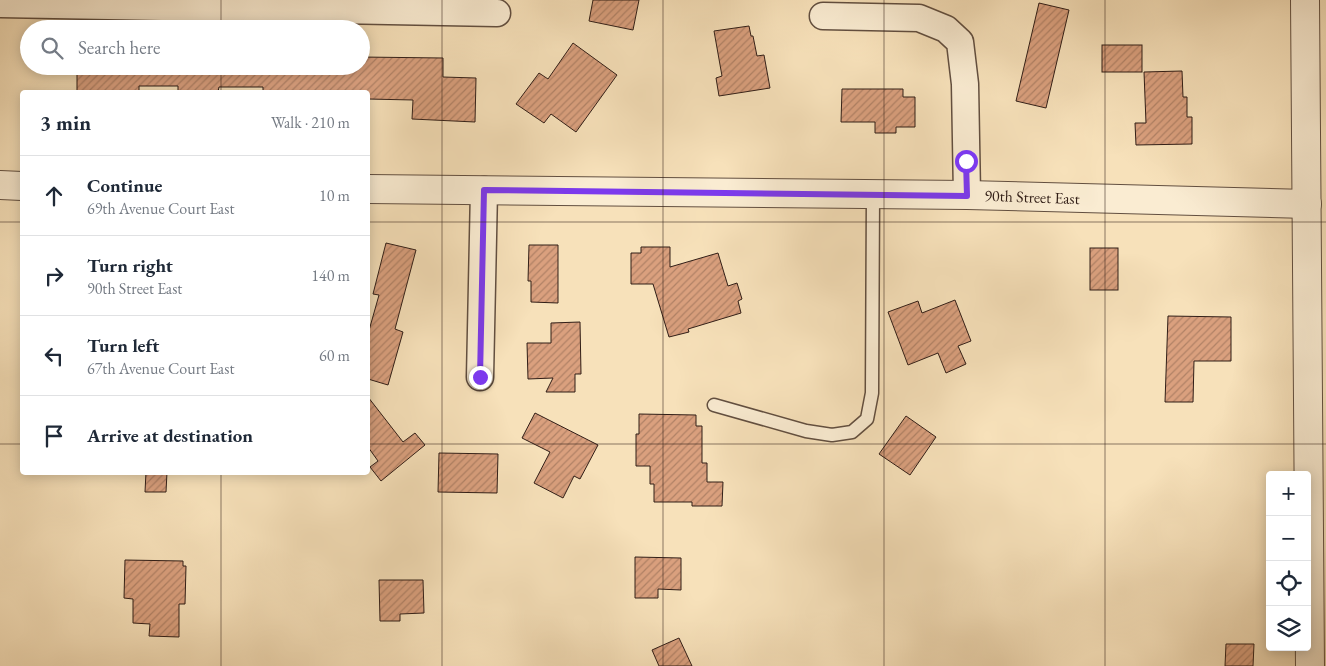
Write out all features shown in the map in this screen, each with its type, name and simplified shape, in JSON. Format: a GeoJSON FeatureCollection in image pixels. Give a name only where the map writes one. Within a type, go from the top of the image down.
{"type":"FeatureCollection","features":[{"type":"Feature","properties":{"kind":"street"},"geometry":{"type":"LineString","coordinates":[[1305,0],[1306,204],[1313,533],[1310,666]]}},
{"type":"Feature","properties":{"kind":"street"},"geometry":{"type":"LineString","coordinates":[[0,4],[496,13]]}},
{"type":"Feature","properties":{"kind":"street"},"geometry":{"type":"LineString","coordinates":[[823,16],[919,18],[946,29],[960,42],[965,84],[967,196]]}},
{"type":"Feature","properties":{"kind":"street"},"geometry":{"type":"LineString","coordinates":[[0,185],[20,186]]}},
{"type":"Feature","properties":{"kind":"street","name":"90th Street East"},"geometry":{"type":"LineString","coordinates":[[370,189],[874,194],[1306,204]]}},
{"type":"Feature","properties":{"kind":"street"},"geometry":{"type":"LineString","coordinates":[[480,377],[484,190]]}},
{"type":"Feature","properties":{"kind":"lane"},"geometry":{"type":"LineString","coordinates":[[714,405],[806,430],[832,435],[852,432],[867,419],[872,393],[874,194]]}},
{"type":"Feature","properties":{"kind":"building"},"geometry":{"type":"Polygon","coordinates":[[[593,0],[639,0],[633,30],[589,21],[593,0]]]}},
{"type":"Feature","properties":{"kind":"building"},"geometry":{"type":"Polygon","coordinates":[[[1039,3],[1069,10],[1046,108],[1016,101],[1039,3]]]}},
{"type":"Feature","properties":{"kind":"building"},"geometry":{"type":"Polygon","coordinates":[[[749,26],[757,56],[764,55],[770,88],[719,96],[716,78],[722,76],[714,31],[749,26]]]}},
{"type":"Feature","properties":{"kind":"building"},"geometry":{"type":"Polygon","coordinates":[[[573,43],[617,75],[576,132],[551,114],[544,123],[516,104],[539,73],[548,79],[573,43]]]}},
{"type":"Feature","properties":{"kind":"building"},"geometry":{"type":"Polygon","coordinates":[[[1102,45],[1142,45],[1142,72],[1102,72],[1102,45]]]}},
{"type":"Feature","properties":{"kind":"building"},"geometry":{"type":"Polygon","coordinates":[[[370,57],[443,58],[443,77],[476,78],[475,122],[412,119],[413,100],[370,99],[370,90],[263,90],[263,87],[219,87],[218,90],[178,90],[178,86],[139,86],[139,90],[77,90],[77,75],[370,75],[370,57]]]}},
{"type":"Feature","properties":{"kind":"building"},"geometry":{"type":"Polygon","coordinates":[[[1182,71],[1183,97],[1187,97],[1187,117],[1192,117],[1192,144],[1136,145],[1135,123],[1146,123],[1144,72],[1182,71]]]}},
{"type":"Feature","properties":{"kind":"building"},"geometry":{"type":"Polygon","coordinates":[[[842,89],[903,89],[903,97],[915,97],[915,127],[896,127],[896,133],[875,133],[875,122],[841,122],[842,89]]]}},
{"type":"Feature","properties":{"kind":"building"},"geometry":{"type":"Polygon","coordinates":[[[386,243],[416,250],[395,329],[403,332],[388,385],[370,380],[370,327],[379,295],[373,294],[386,243]]]}},
{"type":"Feature","properties":{"kind":"building"},"geometry":{"type":"Polygon","coordinates":[[[529,245],[558,245],[558,303],[531,302],[531,281],[528,281],[529,245]]]}},
{"type":"Feature","properties":{"kind":"building"},"geometry":{"type":"Polygon","coordinates":[[[641,247],[670,247],[670,267],[718,253],[728,286],[737,283],[742,299],[738,301],[741,313],[688,329],[689,332],[669,337],[653,284],[631,284],[631,253],[641,253],[641,247]]]}},
{"type":"Feature","properties":{"kind":"building"},"geometry":{"type":"Polygon","coordinates":[[[1090,248],[1118,248],[1118,290],[1090,290],[1090,248]]]}},
{"type":"Feature","properties":{"kind":"building"},"geometry":{"type":"Polygon","coordinates":[[[955,300],[971,341],[958,346],[966,364],[946,373],[938,353],[908,365],[888,312],[918,301],[922,313],[955,300]]]}},
{"type":"Feature","properties":{"kind":"building"},"geometry":{"type":"Polygon","coordinates":[[[1168,316],[1231,317],[1231,361],[1194,361],[1193,402],[1165,402],[1168,316]]]}},
{"type":"Feature","properties":{"kind":"building"},"geometry":{"type":"Polygon","coordinates":[[[580,322],[581,374],[575,374],[575,392],[546,392],[553,378],[528,379],[527,343],[551,343],[551,323],[580,322]]]}},
{"type":"Feature","properties":{"kind":"building"},"geometry":{"type":"Polygon","coordinates":[[[370,400],[403,442],[415,433],[425,445],[381,481],[370,467],[378,461],[370,450],[370,400]]]}},
{"type":"Feature","properties":{"kind":"building"},"geometry":{"type":"Polygon","coordinates":[[[535,413],[598,445],[580,479],[574,476],[563,498],[534,483],[550,452],[522,438],[535,413]]]}},
{"type":"Feature","properties":{"kind":"building"},"geometry":{"type":"Polygon","coordinates":[[[639,414],[696,415],[696,426],[702,426],[702,463],[707,463],[707,482],[723,482],[722,506],[692,506],[692,502],[654,502],[654,484],[650,484],[650,466],[636,466],[636,434],[639,434],[639,414]]]}},
{"type":"Feature","properties":{"kind":"building"},"geometry":{"type":"Polygon","coordinates":[[[906,416],[936,437],[910,475],[879,454],[906,416]]]}},
{"type":"Feature","properties":{"kind":"building"},"geometry":{"type":"Polygon","coordinates":[[[439,453],[498,454],[497,493],[438,492],[439,453]]]}},
{"type":"Feature","properties":{"kind":"building"},"geometry":{"type":"Polygon","coordinates":[[[146,475],[167,475],[166,492],[145,492],[146,475]]]}},
{"type":"Feature","properties":{"kind":"building"},"geometry":{"type":"Polygon","coordinates":[[[635,557],[681,558],[681,590],[658,589],[658,598],[635,598],[635,557]]]}},
{"type":"Feature","properties":{"kind":"building"},"geometry":{"type":"Polygon","coordinates":[[[125,560],[183,561],[183,566],[186,566],[185,604],[179,604],[179,637],[149,636],[150,624],[133,623],[133,599],[124,598],[125,560]]]}},
{"type":"Feature","properties":{"kind":"building"},"geometry":{"type":"Polygon","coordinates":[[[379,580],[423,580],[424,613],[400,614],[400,621],[380,621],[379,580]]]}},
{"type":"Feature","properties":{"kind":"building"},"geometry":{"type":"Polygon","coordinates":[[[679,638],[692,666],[659,666],[652,650],[679,638]]]}},
{"type":"Feature","properties":{"kind":"building"},"geometry":{"type":"Polygon","coordinates":[[[1226,644],[1254,644],[1253,666],[1225,666],[1226,644]]]}},
{"type":"Feature","properties":{"kind":"route"},"geometry":{"type":"LineString","coordinates":[[480,377],[484,190],[967,196],[966,161]]}}]}
